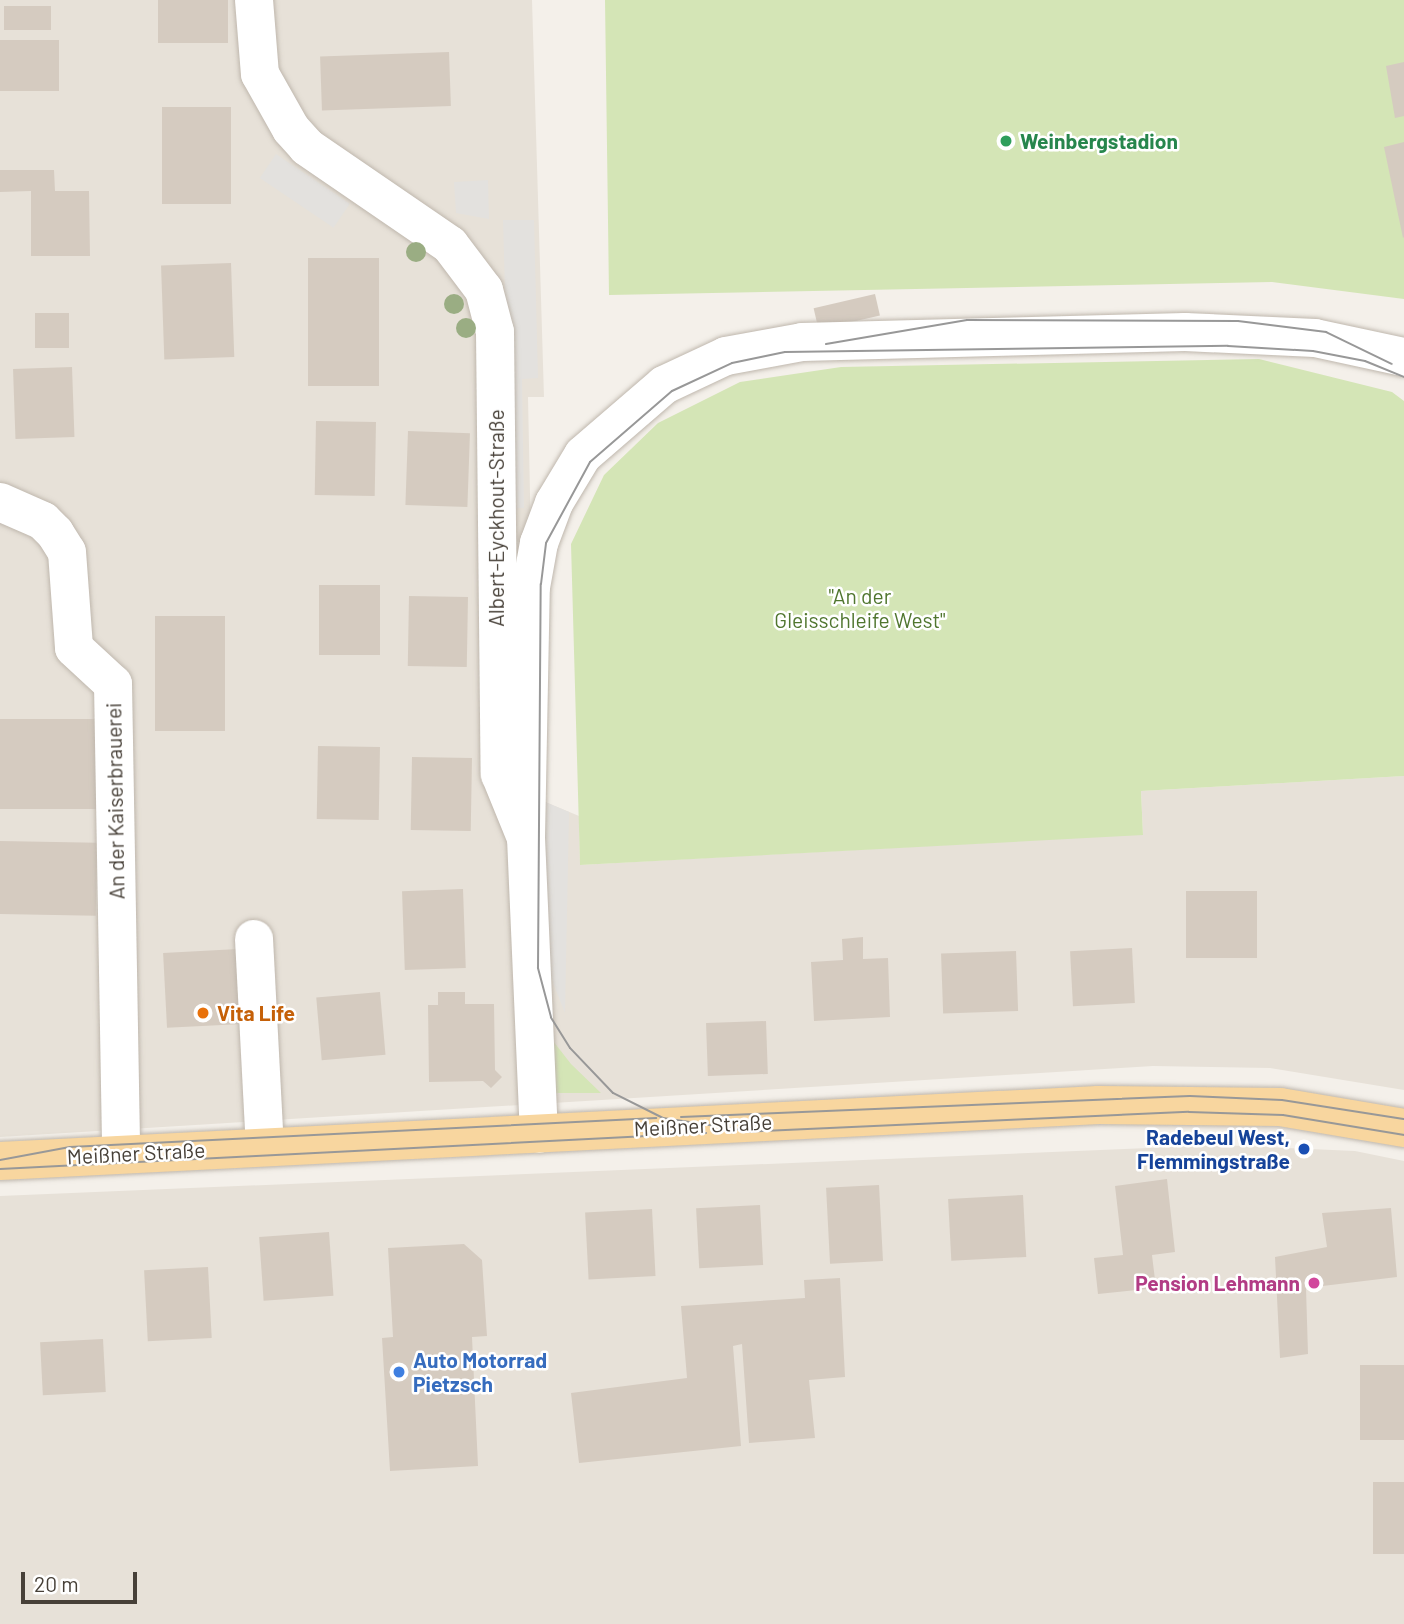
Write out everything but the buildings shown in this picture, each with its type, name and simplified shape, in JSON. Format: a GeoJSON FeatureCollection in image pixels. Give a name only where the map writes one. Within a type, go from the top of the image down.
{"type":"FeatureCollection","features":[{"type":"Feature","properties":{"kind":"main road","name":"Meißner Straße"},"geometry":{"type":"LineString","coordinates":[[0,1161],[1189,1103],[1280,1107],[1404,1128]]}},
{"type":"Feature","properties":{"kind":"street","name":"Albert-Eyckhout-Straße"},"geometry":{"type":"LineString","coordinates":[[254,0],[260,74],[273,104],[307,147],[415,219],[468,263],[484,290],[495,332],[500,775],[526,838],[539,1134]]}},
{"type":"Feature","properties":{"kind":"street"},"geometry":{"type":"LineString","coordinates":[[526,838],[531,587],[539,543],[554,503],[583,455],[664,384],[726,356],[802,342],[1185,332],[1315,338],[1404,357]]}},
{"type":"Feature","properties":{"kind":"street","name":"An der Kaiserbrauerei"},"geometry":{"type":"LineString","coordinates":[[0,502],[43,521],[55,533],[67,552],[74,648],[113,684],[121,1154]]}},
{"type":"Feature","properties":{"kind":"street"},"geometry":{"type":"LineString","coordinates":[[254,939],[265,1147]]}},
{"type":"Feature","properties":{"kind":"shaded area"},"geometry":{"type":"Polygon","coordinates":[[[0,0],[532,0],[544,397],[528,397],[531,542],[512,542],[543,801],[579,816],[580,865],[1143,834],[1141,791],[1404,776],[1404,1090],[1270,1068],[1153,1066],[0,1137],[0,0]]]}},
{"type":"Feature","properties":{"kind":"shaded area"},"geometry":{"type":"Polygon","coordinates":[[[276,154],[350,204],[334,228],[260,178],[276,154]]]}},
{"type":"Feature","properties":{"kind":"shaded area"},"geometry":{"type":"Polygon","coordinates":[[[488,180],[489,219],[456,213],[454,182],[488,180]]]}},
{"type":"Feature","properties":{"kind":"shaded area"},"geometry":{"type":"Polygon","coordinates":[[[503,220],[534,220],[538,378],[522,379],[524,508],[511,508],[503,220]]]}},
{"type":"Feature","properties":{"kind":"shaded area"},"geometry":{"type":"Polygon","coordinates":[[[543,801],[569,812],[565,1013],[548,970],[543,801]]]}},
{"type":"Feature","properties":{"kind":"shaded area"},"geometry":{"type":"Polygon","coordinates":[[[1221,1145],[1355,1151],[1404,1161],[1404,1624],[0,1624],[0,1196],[1221,1145]]]}},
{"type":"Feature","properties":{"kind":"green space","name":"Weinbergstadion"},"geometry":{"type":"Polygon","coordinates":[[[605,0],[1404,0],[1404,299],[1272,282],[609,295],[605,0]]]}},
{"type":"Feature","properties":{"kind":"green space","name":"\"An der Gleisschleife West\""},"geometry":{"type":"Polygon","coordinates":[[[1259,359],[1392,392],[1404,401],[1404,776],[1141,791],[1143,835],[580,865],[571,544],[604,475],[658,423],[740,382],[841,367],[1259,359]]]}},
{"type":"Feature","properties":{"kind":"green space"},"geometry":{"type":"Polygon","coordinates":[[[550,1037],[571,1064],[601,1093],[555,1093],[550,1037]]]}},
{"type":"Feature","properties":{"kind":"tram line"},"geometry":{"type":"LineString","coordinates":[[826,344],[967,320],[1238,321],[1326,332],[1392,364]]}},
{"type":"Feature","properties":{"kind":"tram line"},"geometry":{"type":"LineString","coordinates":[[749,1131],[663,1118],[613,1093],[570,1048],[551,1017],[538,968],[541,584],[546,543],[590,462],[672,391],[732,363],[785,352],[1228,346],[1313,351],[1365,361],[1404,377]]}},
{"type":"Feature","properties":{"kind":"tram line"},"geometry":{"type":"LineString","coordinates":[[681,1117],[1190,1096],[1282,1100],[1404,1119]]}},
{"type":"Feature","properties":{"kind":"tram line"},"geometry":{"type":"LineString","coordinates":[[741,1132],[1189,1112],[1283,1115],[1404,1135]]}},
{"type":"Feature","properties":{"kind":"tram line"},"geometry":{"type":"LineString","coordinates":[[0,1160],[70,1147],[656,1118]]}},
{"type":"Feature","properties":{"kind":"tram line"},"geometry":{"type":"LineString","coordinates":[[0,1169],[706,1133]]}},
{"type":"Feature","properties":{"kind":"place","name":"Weinbergstadion"},"geometry":{"type":"Point","coordinates":[1006,141]}},
{"type":"Feature","properties":{"kind":"place","name":"Vita Life"},"geometry":{"type":"Point","coordinates":[203,1013]}},
{"type":"Feature","properties":{"kind":"place","name":"Radebeul West, Flemmingstraße"},"geometry":{"type":"Point","coordinates":[1304,1149]}},
{"type":"Feature","properties":{"kind":"place","name":"Pension Lehmann"},"geometry":{"type":"Point","coordinates":[1314,1283]}},
{"type":"Feature","properties":{"kind":"place","name":"Auto Motorrad Pietzsch"},"geometry":{"type":"Point","coordinates":[399,1372]}}]}
